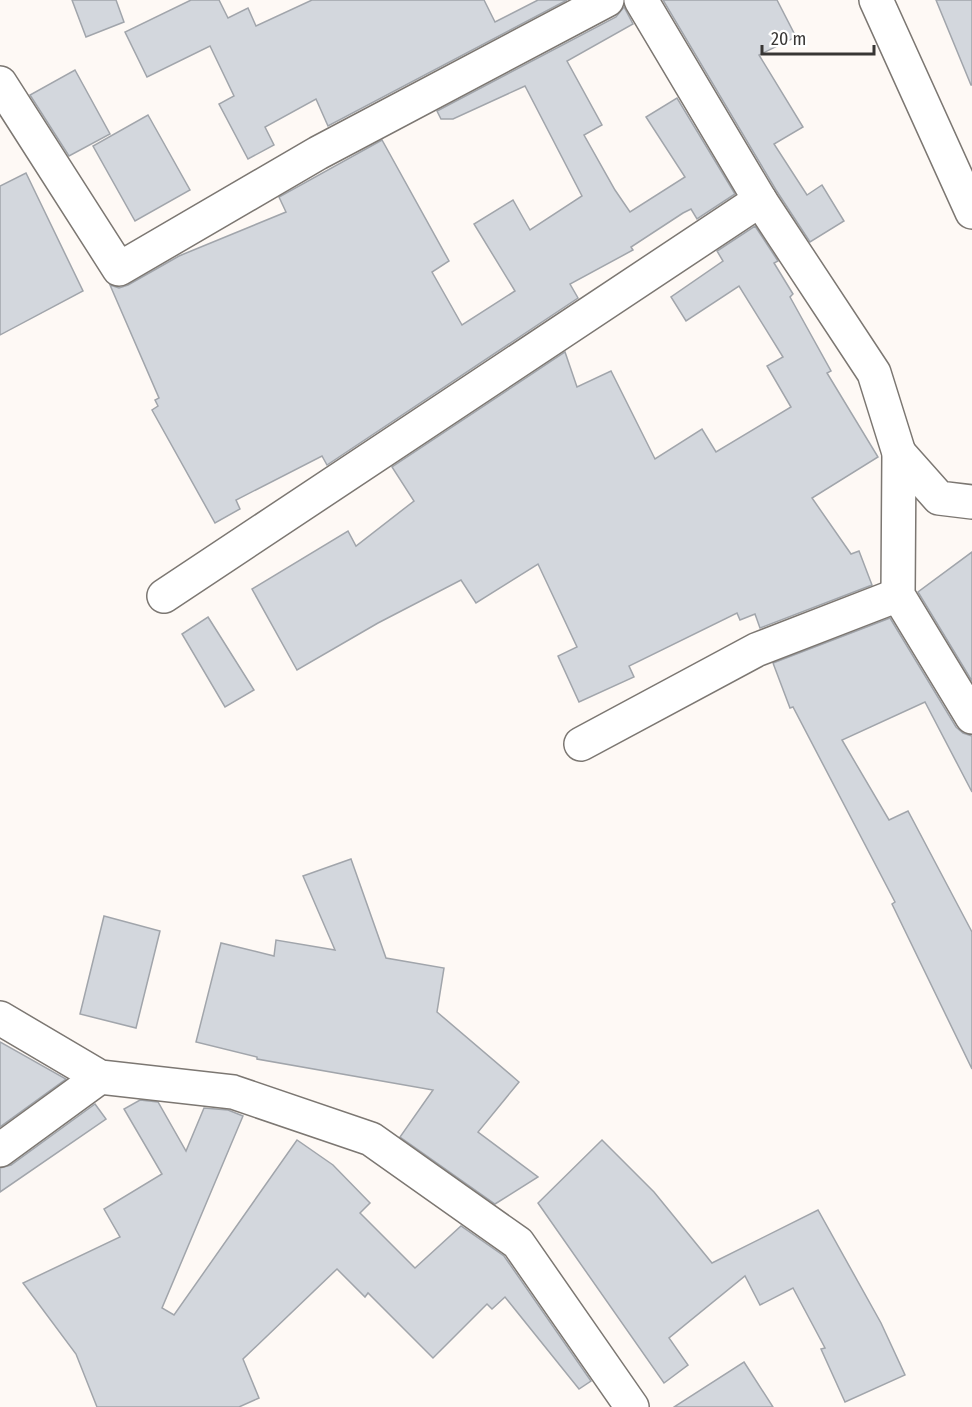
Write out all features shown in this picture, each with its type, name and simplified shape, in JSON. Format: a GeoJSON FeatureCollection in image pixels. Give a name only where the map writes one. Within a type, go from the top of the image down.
{"type":"FeatureCollection","features":[{"type":"Feature","properties":{"kind":"street"},"geometry":{"type":"LineString","coordinates":[[0,84],[118,269],[318,153],[607,0]]}},
{"type":"Feature","properties":{"kind":"street"},"geometry":{"type":"LineString","coordinates":[[641,0],[760,200],[874,373],[898,453],[898,595],[972,717]]}},
{"type":"Feature","properties":{"kind":"street"},"geometry":{"type":"LineString","coordinates":[[876,0],[972,212]]}},
{"type":"Feature","properties":{"kind":"street"},"geometry":{"type":"LineString","coordinates":[[164,596],[760,200]]}},
{"type":"Feature","properties":{"kind":"street"},"geometry":{"type":"LineString","coordinates":[[898,453],[939,498],[972,502]]}},
{"type":"Feature","properties":{"kind":"street"},"geometry":{"type":"LineString","coordinates":[[581,744],[756,650],[898,595]]}},
{"type":"Feature","properties":{"kind":"street"},"geometry":{"type":"LineString","coordinates":[[0,1018],[100,1077],[233,1092],[371,1139],[518,1243],[632,1407]]}},
{"type":"Feature","properties":{"kind":"street"},"geometry":{"type":"LineString","coordinates":[[0,1150],[100,1077]]}},
{"type":"Feature","properties":{"kind":"building"},"geometry":{"type":"Polygon","coordinates":[[[72,0],[116,0],[124,22],[86,37],[72,0]]]}},
{"type":"Feature","properties":{"kind":"building"},"geometry":{"type":"Polygon","coordinates":[[[191,0],[219,0],[228,18],[248,8],[256,26],[312,0],[484,0],[495,22],[538,0],[567,0],[328,126],[316,99],[265,127],[274,145],[248,159],[219,104],[234,96],[210,46],[147,77],[125,32],[191,0]]]}},
{"type":"Feature","properties":{"kind":"building"},"geometry":{"type":"Polygon","coordinates":[[[663,0],[777,0],[796,37],[759,55],[803,127],[774,144],[807,195],[822,185],[844,221],[810,242],[776,190],[663,0]]]}},
{"type":"Feature","properties":{"kind":"building"},"geometry":{"type":"Polygon","coordinates":[[[936,0],[972,0],[972,85],[971,85],[936,0]]]}},
{"type":"Feature","properties":{"kind":"building"},"geometry":{"type":"Polygon","coordinates":[[[624,7],[633,24],[567,61],[602,125],[584,135],[615,190],[630,212],[685,177],[646,117],[677,98],[735,194],[697,219],[691,209],[683,213],[631,247],[633,250],[570,284],[578,298],[327,465],[322,456],[236,500],[240,509],[215,523],[152,410],[158,406],[155,400],[159,398],[110,285],[119,288],[128,285],[179,256],[286,212],[279,197],[382,140],[449,261],[432,272],[462,325],[515,291],[474,224],[513,200],[530,230],[582,196],[525,86],[453,119],[441,119],[437,111],[616,17],[624,7]]]}},
{"type":"Feature","properties":{"kind":"building"},"geometry":{"type":"Polygon","coordinates":[[[75,70],[110,134],[69,156],[30,95],[75,70]]]}},
{"type":"Feature","properties":{"kind":"building"},"geometry":{"type":"Polygon","coordinates":[[[148,115],[190,190],[135,221],[93,146],[148,115]]]}},
{"type":"Feature","properties":{"kind":"building"},"geometry":{"type":"Polygon","coordinates":[[[26,173],[83,291],[0,335],[0,186],[26,173]]]}},
{"type":"Feature","properties":{"kind":"building"},"geometry":{"type":"Polygon","coordinates":[[[755,226],[778,261],[774,263],[793,294],[790,297],[831,371],[827,373],[878,457],[812,498],[851,554],[859,551],[872,585],[760,628],[755,614],[740,620],[737,613],[629,666],[634,677],[579,702],[558,656],[577,647],[538,564],[476,603],[461,580],[378,623],[297,670],[252,589],[348,531],[356,546],[414,501],[392,467],[565,352],[577,387],[611,371],[655,459],[702,429],[716,452],[791,407],[767,366],[783,357],[739,286],[686,321],[671,297],[723,261],[717,251],[755,226]]]}},
{"type":"Feature","properties":{"kind":"building"},"geometry":{"type":"Polygon","coordinates":[[[972,552],[972,681],[918,592],[972,552]]]}},
{"type":"Feature","properties":{"kind":"building"},"geometry":{"type":"Polygon","coordinates":[[[208,617],[254,690],[225,707],[182,634],[208,617]]]}},
{"type":"Feature","properties":{"kind":"building"},"geometry":{"type":"Polygon","coordinates":[[[890,618],[956,727],[972,736],[972,792],[925,702],[842,740],[889,820],[908,811],[972,932],[972,1069],[892,904],[895,902],[793,707],[790,708],[773,663],[890,618]]]}},
{"type":"Feature","properties":{"kind":"building"},"geometry":{"type":"Polygon","coordinates":[[[351,859],[386,958],[444,968],[437,1012],[519,1082],[478,1132],[538,1177],[495,1204],[400,1137],[433,1090],[257,1059],[257,1057],[196,1042],[221,943],[274,956],[276,940],[335,950],[303,876],[351,859]]]}},
{"type":"Feature","properties":{"kind":"building"},"geometry":{"type":"Polygon","coordinates":[[[104,916],[160,931],[136,1028],[80,1014],[104,916]]]}},
{"type":"Feature","properties":{"kind":"building"},"geometry":{"type":"Polygon","coordinates":[[[0,1042],[66,1079],[0,1127],[0,1042]]]}},
{"type":"Feature","properties":{"kind":"building"},"geometry":{"type":"Polygon","coordinates":[[[140,1100],[158,1102],[186,1151],[204,1108],[228,1110],[243,1116],[162,1308],[174,1315],[297,1140],[333,1165],[370,1203],[360,1213],[415,1268],[461,1226],[504,1256],[591,1381],[579,1389],[505,1297],[492,1309],[487,1304],[433,1358],[368,1293],[365,1297],[337,1269],[243,1359],[259,1398],[239,1407],[97,1407],[76,1354],[23,1283],[120,1237],[104,1209],[162,1174],[124,1109],[140,1100]]]}},
{"type":"Feature","properties":{"kind":"building"},"geometry":{"type":"Polygon","coordinates":[[[95,1104],[106,1119],[0,1192],[0,1168],[11,1165],[95,1104]]]}},
{"type":"Feature","properties":{"kind":"building"},"geometry":{"type":"Polygon","coordinates":[[[602,1140],[654,1192],[712,1263],[818,1210],[881,1323],[905,1375],[845,1402],[821,1349],[825,1348],[793,1288],[760,1305],[745,1276],[669,1338],[688,1365],[664,1383],[538,1203],[602,1140]]]}},
{"type":"Feature","properties":{"kind":"building"},"geometry":{"type":"Polygon","coordinates":[[[744,1362],[773,1407],[674,1407],[744,1362]]]}}]}
